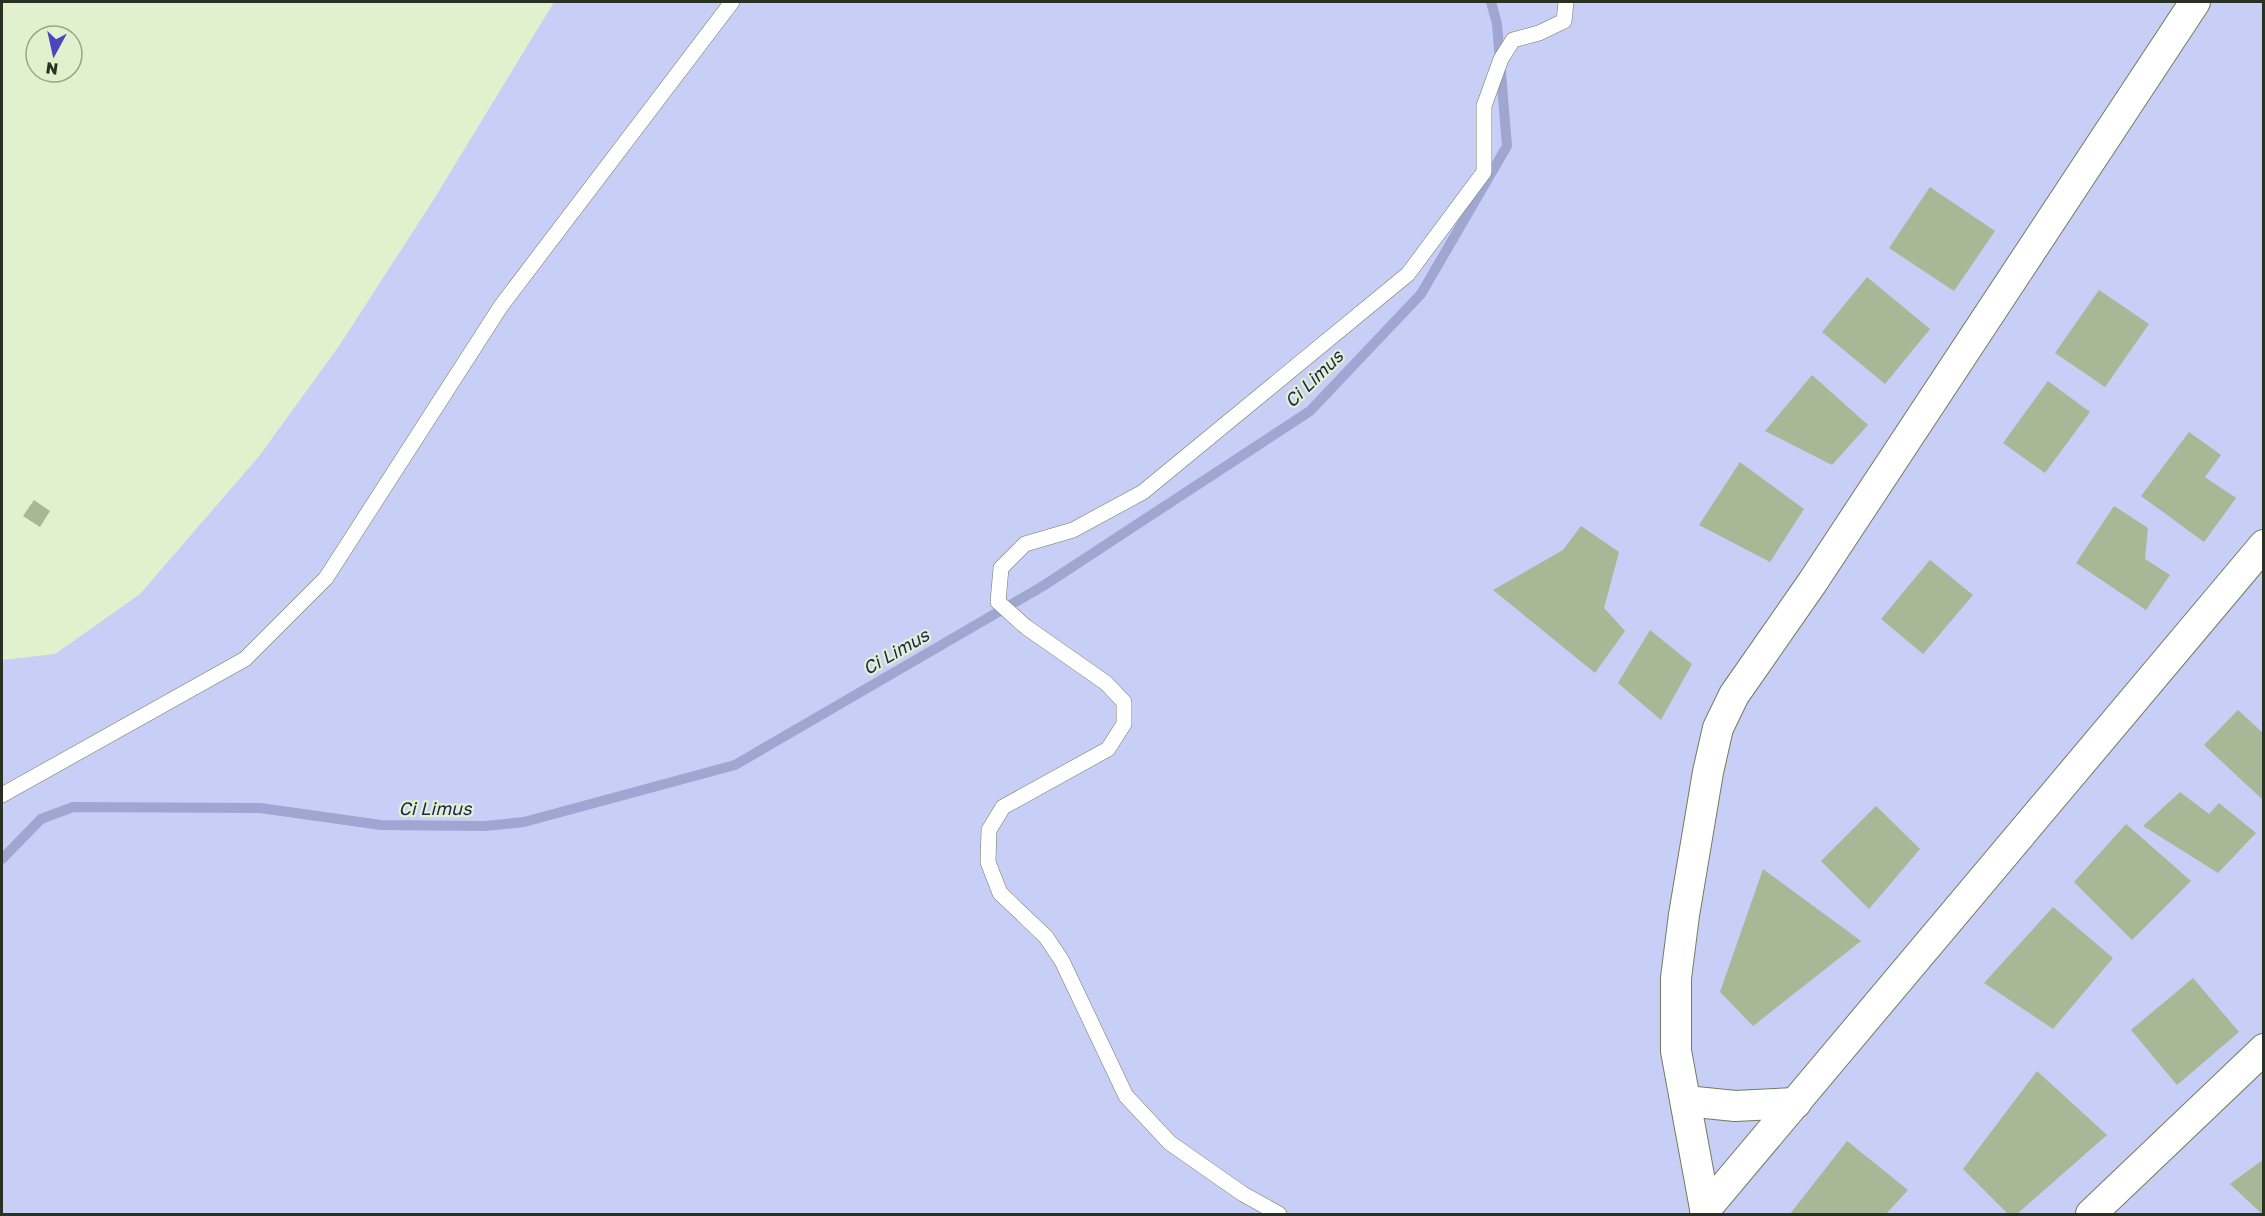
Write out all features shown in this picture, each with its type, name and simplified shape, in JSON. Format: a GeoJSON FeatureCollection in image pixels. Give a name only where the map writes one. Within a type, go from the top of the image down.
{"type":"FeatureCollection","features":[{"type":"Feature","properties":{"kind":"street"},"geometry":{"type":"LineString","coordinates":[[1706,1212],[1676,1051],[1676,978],[1708,772],[1718,728],[1734,695],[1812,583],[2194,2]]}},
{"type":"Feature","properties":{"kind":"street"},"geometry":{"type":"LineString","coordinates":[[1706,1212],[2264,545]]}},
{"type":"Feature","properties":{"kind":"street"},"geometry":{"type":"LineString","coordinates":[[2091,1215],[2264,1049]]}},
{"type":"Feature","properties":{"kind":"street"},"geometry":{"type":"LineString","coordinates":[[1686,1101],[1735,1106],[1796,1103]]}},
{"type":"Feature","properties":{"kind":"lane"},"geometry":{"type":"LineString","coordinates":[[2,795],[245,659],[326,578],[501,306],[732,2]]}},
{"type":"Feature","properties":{"kind":"lane"},"geometry":{"type":"LineString","coordinates":[[1279,1215],[1243,1194],[1170,1143],[1126,1096],[1062,961],[1046,937],[1000,893],[988,862],[989,830],[1003,807],[1108,749],[1124,724],[1124,702],[1106,683],[1026,627],[999,602],[1001,568],[1025,544],[1073,530],[1143,492],[1408,274],[1484,172],[1484,106],[1501,59],[1513,40],[1539,33],[1564,21],[1566,2]]}},
{"type":"Feature","properties":{"kind":"shaded area"},"geometry":{"type":"Polygon","coordinates":[[[554,2],[2263,2],[2263,1214],[2,1214],[2,660],[55,654],[140,594],[260,455],[339,346],[434,199],[554,2]]]}},
{"type":"Feature","properties":{"kind":"building"},"geometry":{"type":"Polygon","coordinates":[[[1930,187],[1995,231],[1954,291],[1889,248],[1930,187]]]}},
{"type":"Feature","properties":{"kind":"building"},"geometry":{"type":"Polygon","coordinates":[[[1867,277],[1930,329],[1885,384],[1822,332],[1867,277]]]}},
{"type":"Feature","properties":{"kind":"building"},"geometry":{"type":"Polygon","coordinates":[[[2099,290],[2149,324],[2105,387],[2055,353],[2099,290]]]}},
{"type":"Feature","properties":{"kind":"building"},"geometry":{"type":"Polygon","coordinates":[[[1812,375],[1868,425],[1832,465],[1765,431],[1812,375]]]}},
{"type":"Feature","properties":{"kind":"building"},"geometry":{"type":"Polygon","coordinates":[[[2048,381],[2090,412],[2045,473],[2003,443],[2048,381]]]}},
{"type":"Feature","properties":{"kind":"building"},"geometry":{"type":"Polygon","coordinates":[[[2189,432],[2221,455],[2205,477],[2236,498],[2204,542],[2141,496],[2189,432]]]}},
{"type":"Feature","properties":{"kind":"building"},"geometry":{"type":"Polygon","coordinates":[[[1740,462],[1804,509],[1770,562],[1699,525],[1740,462]]]}},
{"type":"Feature","properties":{"kind":"building"},"geometry":{"type":"Polygon","coordinates":[[[34,500],[50,511],[40,527],[23,516],[34,500]]]}},
{"type":"Feature","properties":{"kind":"building"},"geometry":{"type":"Polygon","coordinates":[[[2114,506],[2148,528],[2145,559],[2170,575],[2146,610],[2076,563],[2114,506]]]}},
{"type":"Feature","properties":{"kind":"building"},"geometry":{"type":"Polygon","coordinates":[[[1581,526],[1619,552],[1604,608],[1625,631],[1595,673],[1493,590],[1563,550],[1581,526]]]}},
{"type":"Feature","properties":{"kind":"building"},"geometry":{"type":"Polygon","coordinates":[[[1930,560],[1973,595],[1923,654],[1881,619],[1930,560]]]}},
{"type":"Feature","properties":{"kind":"building"},"geometry":{"type":"Polygon","coordinates":[[[1650,630],[1692,664],[1661,720],[1618,683],[1650,630]]]}},
{"type":"Feature","properties":{"kind":"building"},"geometry":{"type":"Polygon","coordinates":[[[2238,710],[2264,734],[2264,801],[2204,745],[2238,710]]]}},
{"type":"Feature","properties":{"kind":"building"},"geometry":{"type":"Polygon","coordinates":[[[2180,792],[2209,814],[2219,803],[2256,833],[2218,873],[2143,826],[2180,792]]]}},
{"type":"Feature","properties":{"kind":"building"},"geometry":{"type":"Polygon","coordinates":[[[1876,806],[1920,849],[1869,909],[1821,861],[1876,806]]]}},
{"type":"Feature","properties":{"kind":"building"},"geometry":{"type":"Polygon","coordinates":[[[2126,824],[2191,881],[2132,940],[2074,882],[2126,824]]]}},
{"type":"Feature","properties":{"kind":"building"},"geometry":{"type":"Polygon","coordinates":[[[1763,869],[1861,941],[1753,1026],[1720,992],[1763,869]]]}},
{"type":"Feature","properties":{"kind":"building"},"geometry":{"type":"Polygon","coordinates":[[[2053,907],[2113,958],[2053,1029],[1984,983],[2053,907]]]}},
{"type":"Feature","properties":{"kind":"building"},"geometry":{"type":"Polygon","coordinates":[[[2193,978],[2239,1032],[2177,1085],[2131,1030],[2193,978]]]}},
{"type":"Feature","properties":{"kind":"building"},"geometry":{"type":"Polygon","coordinates":[[[2037,1071],[2107,1135],[2017,1214],[2008,1214],[1963,1169],[2037,1071]]]}},
{"type":"Feature","properties":{"kind":"building"},"geometry":{"type":"Polygon","coordinates":[[[1847,1141],[1908,1190],[1886,1214],[1790,1214],[1847,1141]]]}},
{"type":"Feature","properties":{"kind":"building"},"geometry":{"type":"Polygon","coordinates":[[[2264,1159],[2264,1214],[2262,1214],[2230,1184],[2264,1159]]]}},
{"type":"Feature","properties":{"kind":"waterway","name":"Ci Limus"},"geometry":{"type":"LineString","coordinates":[[2,859],[41,819],[73,807],[260,808],[381,825],[485,826],[524,822],[735,765],[1043,586],[1310,411],[1421,294],[1507,146],[1497,24],[1491,2]]}}]}
